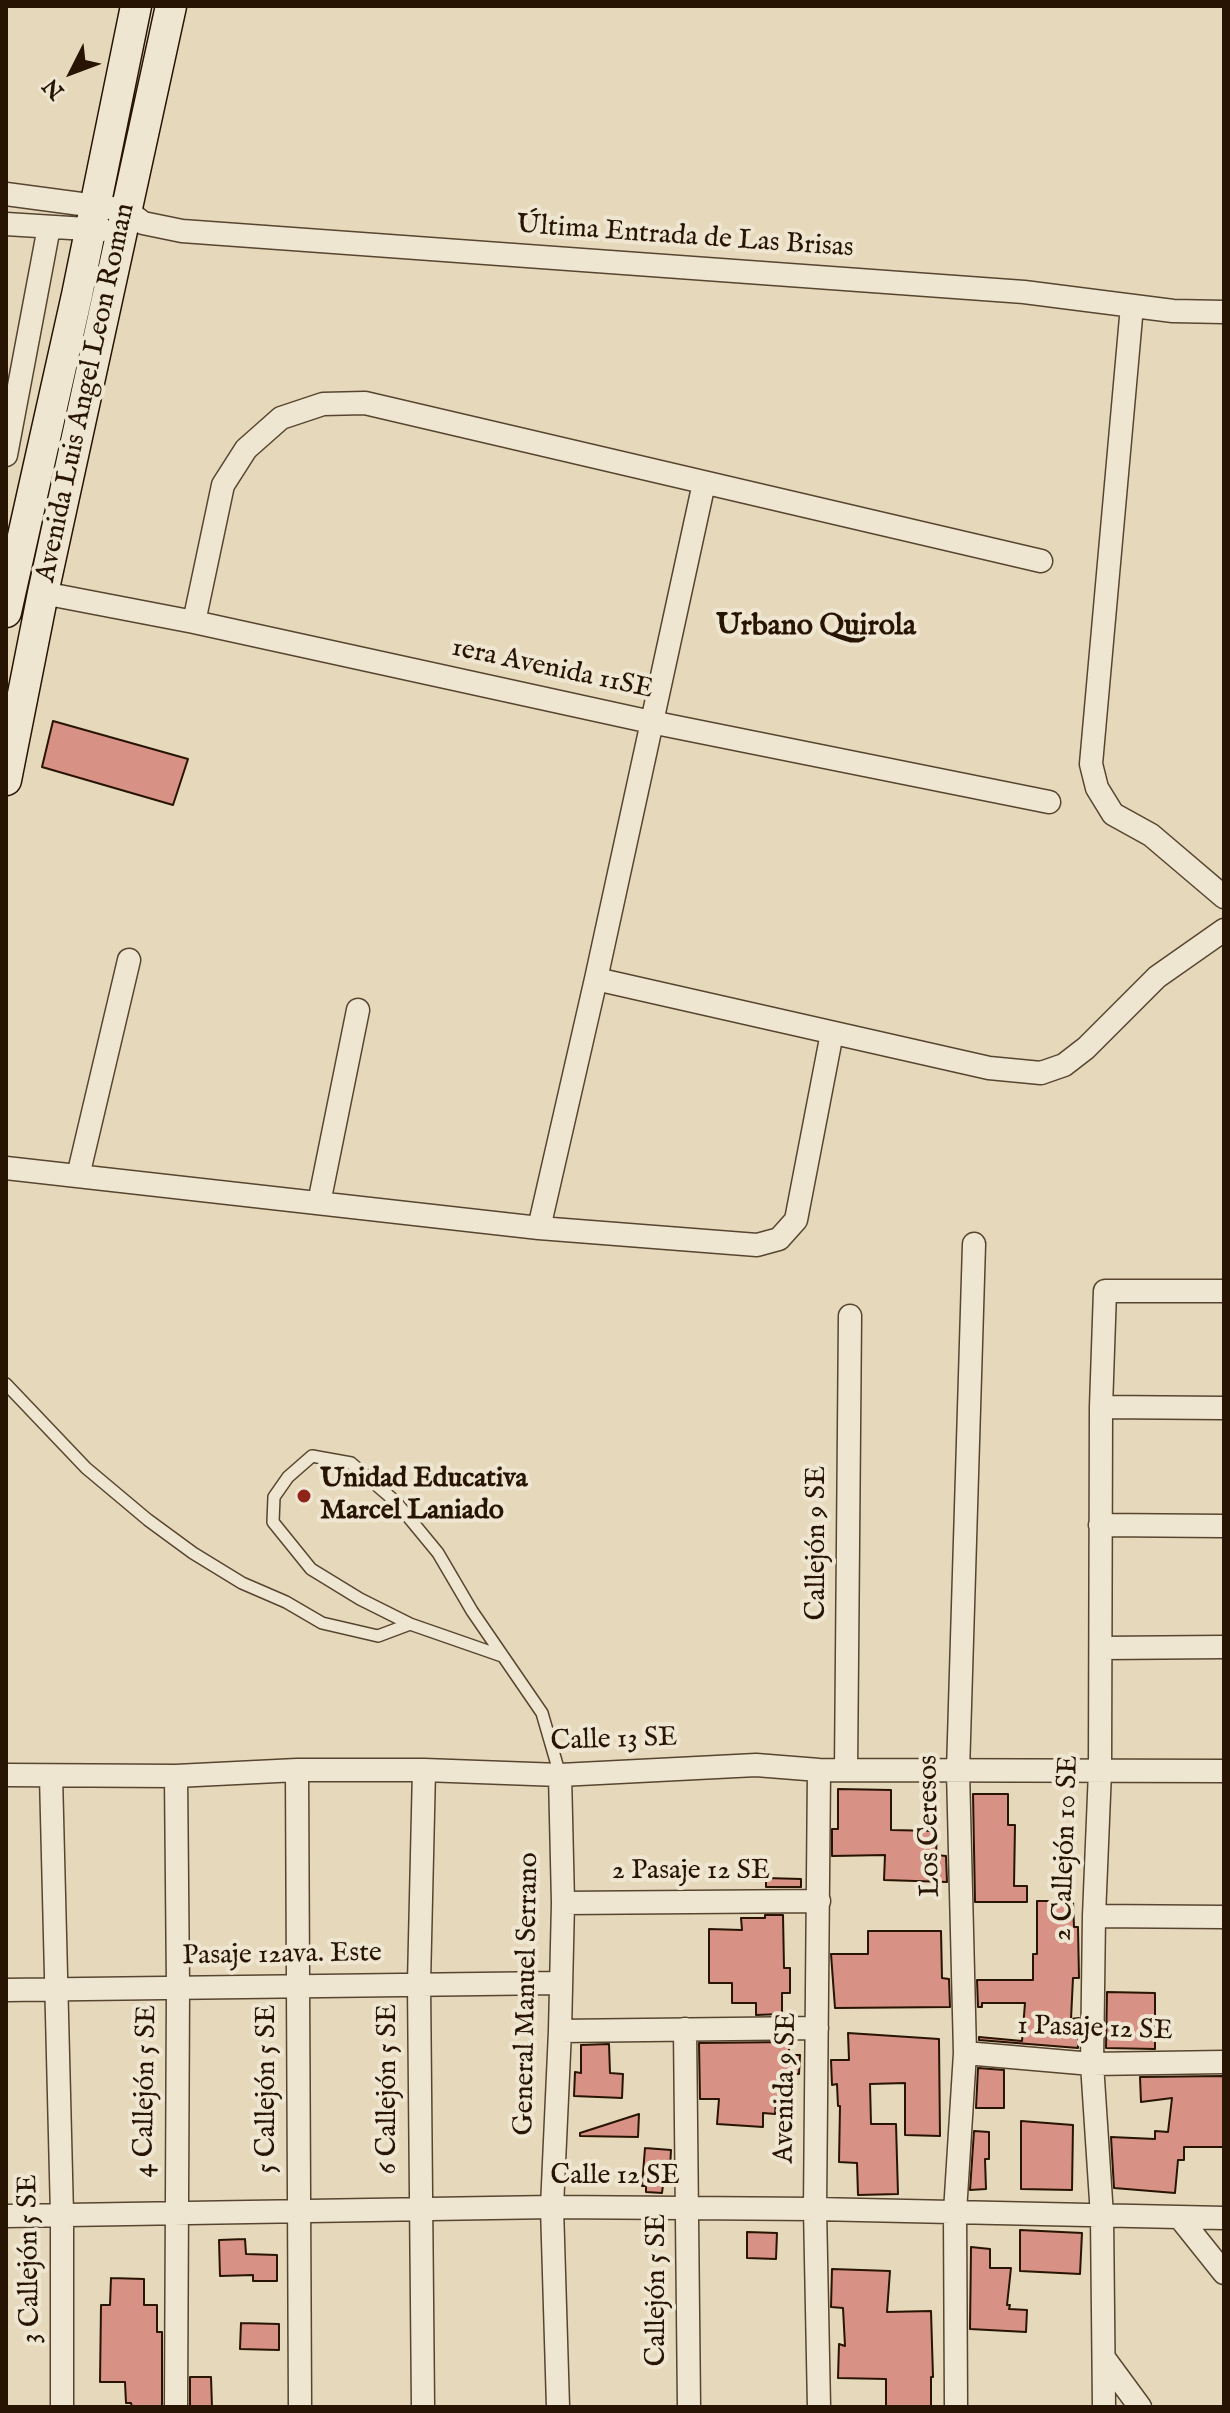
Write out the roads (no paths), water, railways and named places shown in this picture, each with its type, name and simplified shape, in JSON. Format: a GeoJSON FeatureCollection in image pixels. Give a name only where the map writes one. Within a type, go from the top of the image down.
{"type":"FeatureCollection","features":[{"type":"Feature","properties":{"kind":"main road","name":"Avenida Luis Angel Leon Roman"},"geometry":{"type":"LineString","coordinates":[[6,612],[13,553],[93,216],[136,6]]}},
{"type":"Feature","properties":{"kind":"main road","name":"Avenida Luis Angel Leon Roman"},"geometry":{"type":"LineString","coordinates":[[6,780],[43,593],[130,221],[171,6]]}},
{"type":"Feature","properties":{"kind":"street","name":"Última Entrada de Las Brisas"},"geometry":{"type":"LineString","coordinates":[[6,194],[93,216],[182,231],[1024,292],[1173,311],[1224,312]]}},
{"type":"Feature","properties":{"kind":"street","name":"Última Entrada de Las Brisas"},"geometry":{"type":"LineString","coordinates":[[6,224],[49,227],[93,216]]}},
{"type":"Feature","properties":{"kind":"street"},"geometry":{"type":"LineString","coordinates":[[6,455],[49,227]]}},
{"type":"Feature","properties":{"kind":"street"},"geometry":{"type":"LineString","coordinates":[[1132,306],[1091,764],[1097,788],[1113,814],[1151,835],[1224,897]]}},
{"type":"Feature","properties":{"kind":"street"},"geometry":{"type":"LineString","coordinates":[[194,622],[223,485],[246,449],[281,418],[323,404],[365,403],[1041,561]]}},
{"type":"Feature","properties":{"kind":"street"},"geometry":{"type":"LineString","coordinates":[[539,1228],[704,483]]}},
{"type":"Feature","properties":{"kind":"street","name":"1era Avenida 11SE"},"geometry":{"type":"LineString","coordinates":[[43,593],[194,622],[651,722],[1049,802]]}},
{"type":"Feature","properties":{"kind":"street"},"geometry":{"type":"LineString","coordinates":[[596,979],[989,1068],[1041,1073],[1064,1065],[1075,1057],[1157,977],[1224,930]]}},
{"type":"Feature","properties":{"kind":"street"},"geometry":{"type":"LineString","coordinates":[[78,1176],[129,960]]}},
{"type":"Feature","properties":{"kind":"street"},"geometry":{"type":"LineString","coordinates":[[319,1203],[358,1010]]}},
{"type":"Feature","properties":{"kind":"street"},"geometry":{"type":"LineString","coordinates":[[6,1168],[539,1228],[757,1245],[779,1239],[796,1220],[832,1033]]}},
{"type":"Feature","properties":{"kind":"street","name":"Los Ceresos"},"geometry":{"type":"LineString","coordinates":[[956,2407],[955,2212],[965,2053],[958,1771],[974,1244]]}},
{"type":"Feature","properties":{"kind":"street","name":"2 Callejón 10 SE"},"geometry":{"type":"LineString","coordinates":[[1104,2407],[1102,2216],[1092,2064],[1100,1771],[1101,1407],[1105,1291],[1224,1291]]}},
{"type":"Feature","properties":{"kind":"street","name":"Callejón 9 SE"},"geometry":{"type":"LineString","coordinates":[[846,1770],[850,1316]]}},
{"type":"Feature","properties":{"kind":"street"},"geometry":{"type":"LineString","coordinates":[[1101,1407],[1224,1408]]}},
{"type":"Feature","properties":{"kind":"street"},"geometry":{"type":"LineString","coordinates":[[1100,1525],[1224,1526]]}},
{"type":"Feature","properties":{"kind":"street"},"geometry":{"type":"LineString","coordinates":[[1101,1648],[1224,1647]]}},
{"type":"Feature","properties":{"kind":"street","name":"Calle 13 SE"},"geometry":{"type":"LineString","coordinates":[[6,1775],[176,1776],[297,1770],[424,1770],[560,1775],[756,1765],[819,1770],[1224,1771]]}},
{"type":"Feature","properties":{"kind":"street","name":"5 Callejón 5 SE"},"geometry":{"type":"LineString","coordinates":[[297,1770],[300,2407]]}},
{"type":"Feature","properties":{"kind":"street","name":"6 Callejón 5 SE"},"geometry":{"type":"LineString","coordinates":[[423,2407],[419,1983],[424,1770]]}},
{"type":"Feature","properties":{"kind":"street","name":"Avenida 9 SE"},"geometry":{"type":"LineString","coordinates":[[819,1770],[815,2209],[819,2407]]}},
{"type":"Feature","properties":{"kind":"street","name":"General Manuel Serrano"},"geometry":{"type":"LineString","coordinates":[[558,2407],[552,2207],[563,1903],[560,1775]]}},
{"type":"Feature","properties":{"kind":"street","name":"3 Callejón 5 SE"},"geometry":{"type":"LineString","coordinates":[[51,1776],[62,2215],[62,2407]]}},
{"type":"Feature","properties":{"kind":"street","name":"4 Callejón 5 SE"},"geometry":{"type":"LineString","coordinates":[[176,1776],[176,2407]]}},
{"type":"Feature","properties":{"kind":"street","name":"2 Pasaje 12 SE"},"geometry":{"type":"LineString","coordinates":[[563,1903],[819,1901]]}},
{"type":"Feature","properties":{"kind":"street"},"geometry":{"type":"LineString","coordinates":[[1094,1916],[1224,1917]]}},
{"type":"Feature","properties":{"kind":"street","name":"Pasaje 12ava. Este"},"geometry":{"type":"LineString","coordinates":[[6,1990],[559,1983]]}},
{"type":"Feature","properties":{"kind":"street"},"geometry":{"type":"LineString","coordinates":[[560,2031],[817,2028]]}},
{"type":"Feature","properties":{"kind":"street","name":"Callejón 5 SE"},"geometry":{"type":"LineString","coordinates":[[685,2029],[689,2407]]}},
{"type":"Feature","properties":{"kind":"street","name":"1 Pasaje 12 SE"},"geometry":{"type":"LineString","coordinates":[[965,2053],[1092,2064],[1224,2062]]}},
{"type":"Feature","properties":{"kind":"street","name":"Calle 12 SE"},"geometry":{"type":"LineString","coordinates":[[6,2216],[552,2207],[1224,2218]]}},
{"type":"Feature","properties":{"kind":"street"},"geometry":{"type":"LineString","coordinates":[[1180,2218],[1224,2273]]}},
{"type":"Feature","properties":{"kind":"street"},"geometry":{"type":"LineString","coordinates":[[1104,2358],[1140,2407]]}},
{"type":"Feature","properties":{"kind":"lane"},"geometry":{"type":"LineString","coordinates":[[6,1384],[86,1468],[127,1503],[193,1553],[242,1583],[286,1602],[322,1623],[378,1636],[410,1624]]}},
{"type":"Feature","properties":{"kind":"lane"},"geometry":{"type":"LineString","coordinates":[[502,1656],[410,1624],[360,1599],[311,1569],[273,1522],[274,1497],[288,1477],[312,1456],[351,1463],[396,1502],[438,1553],[502,1656],[542,1713],[560,1775]]}},
{"type":"Feature","properties":{"kind":"place","name":"Unidad Educativa Marcel Laniado"},"geometry":{"type":"Point","coordinates":[304,1496]}},
{"type":"Feature","properties":{"kind":"district","name":"Urbano Quirola"},"geometry":{"type":"Point","coordinates":[816,628]}}]}
